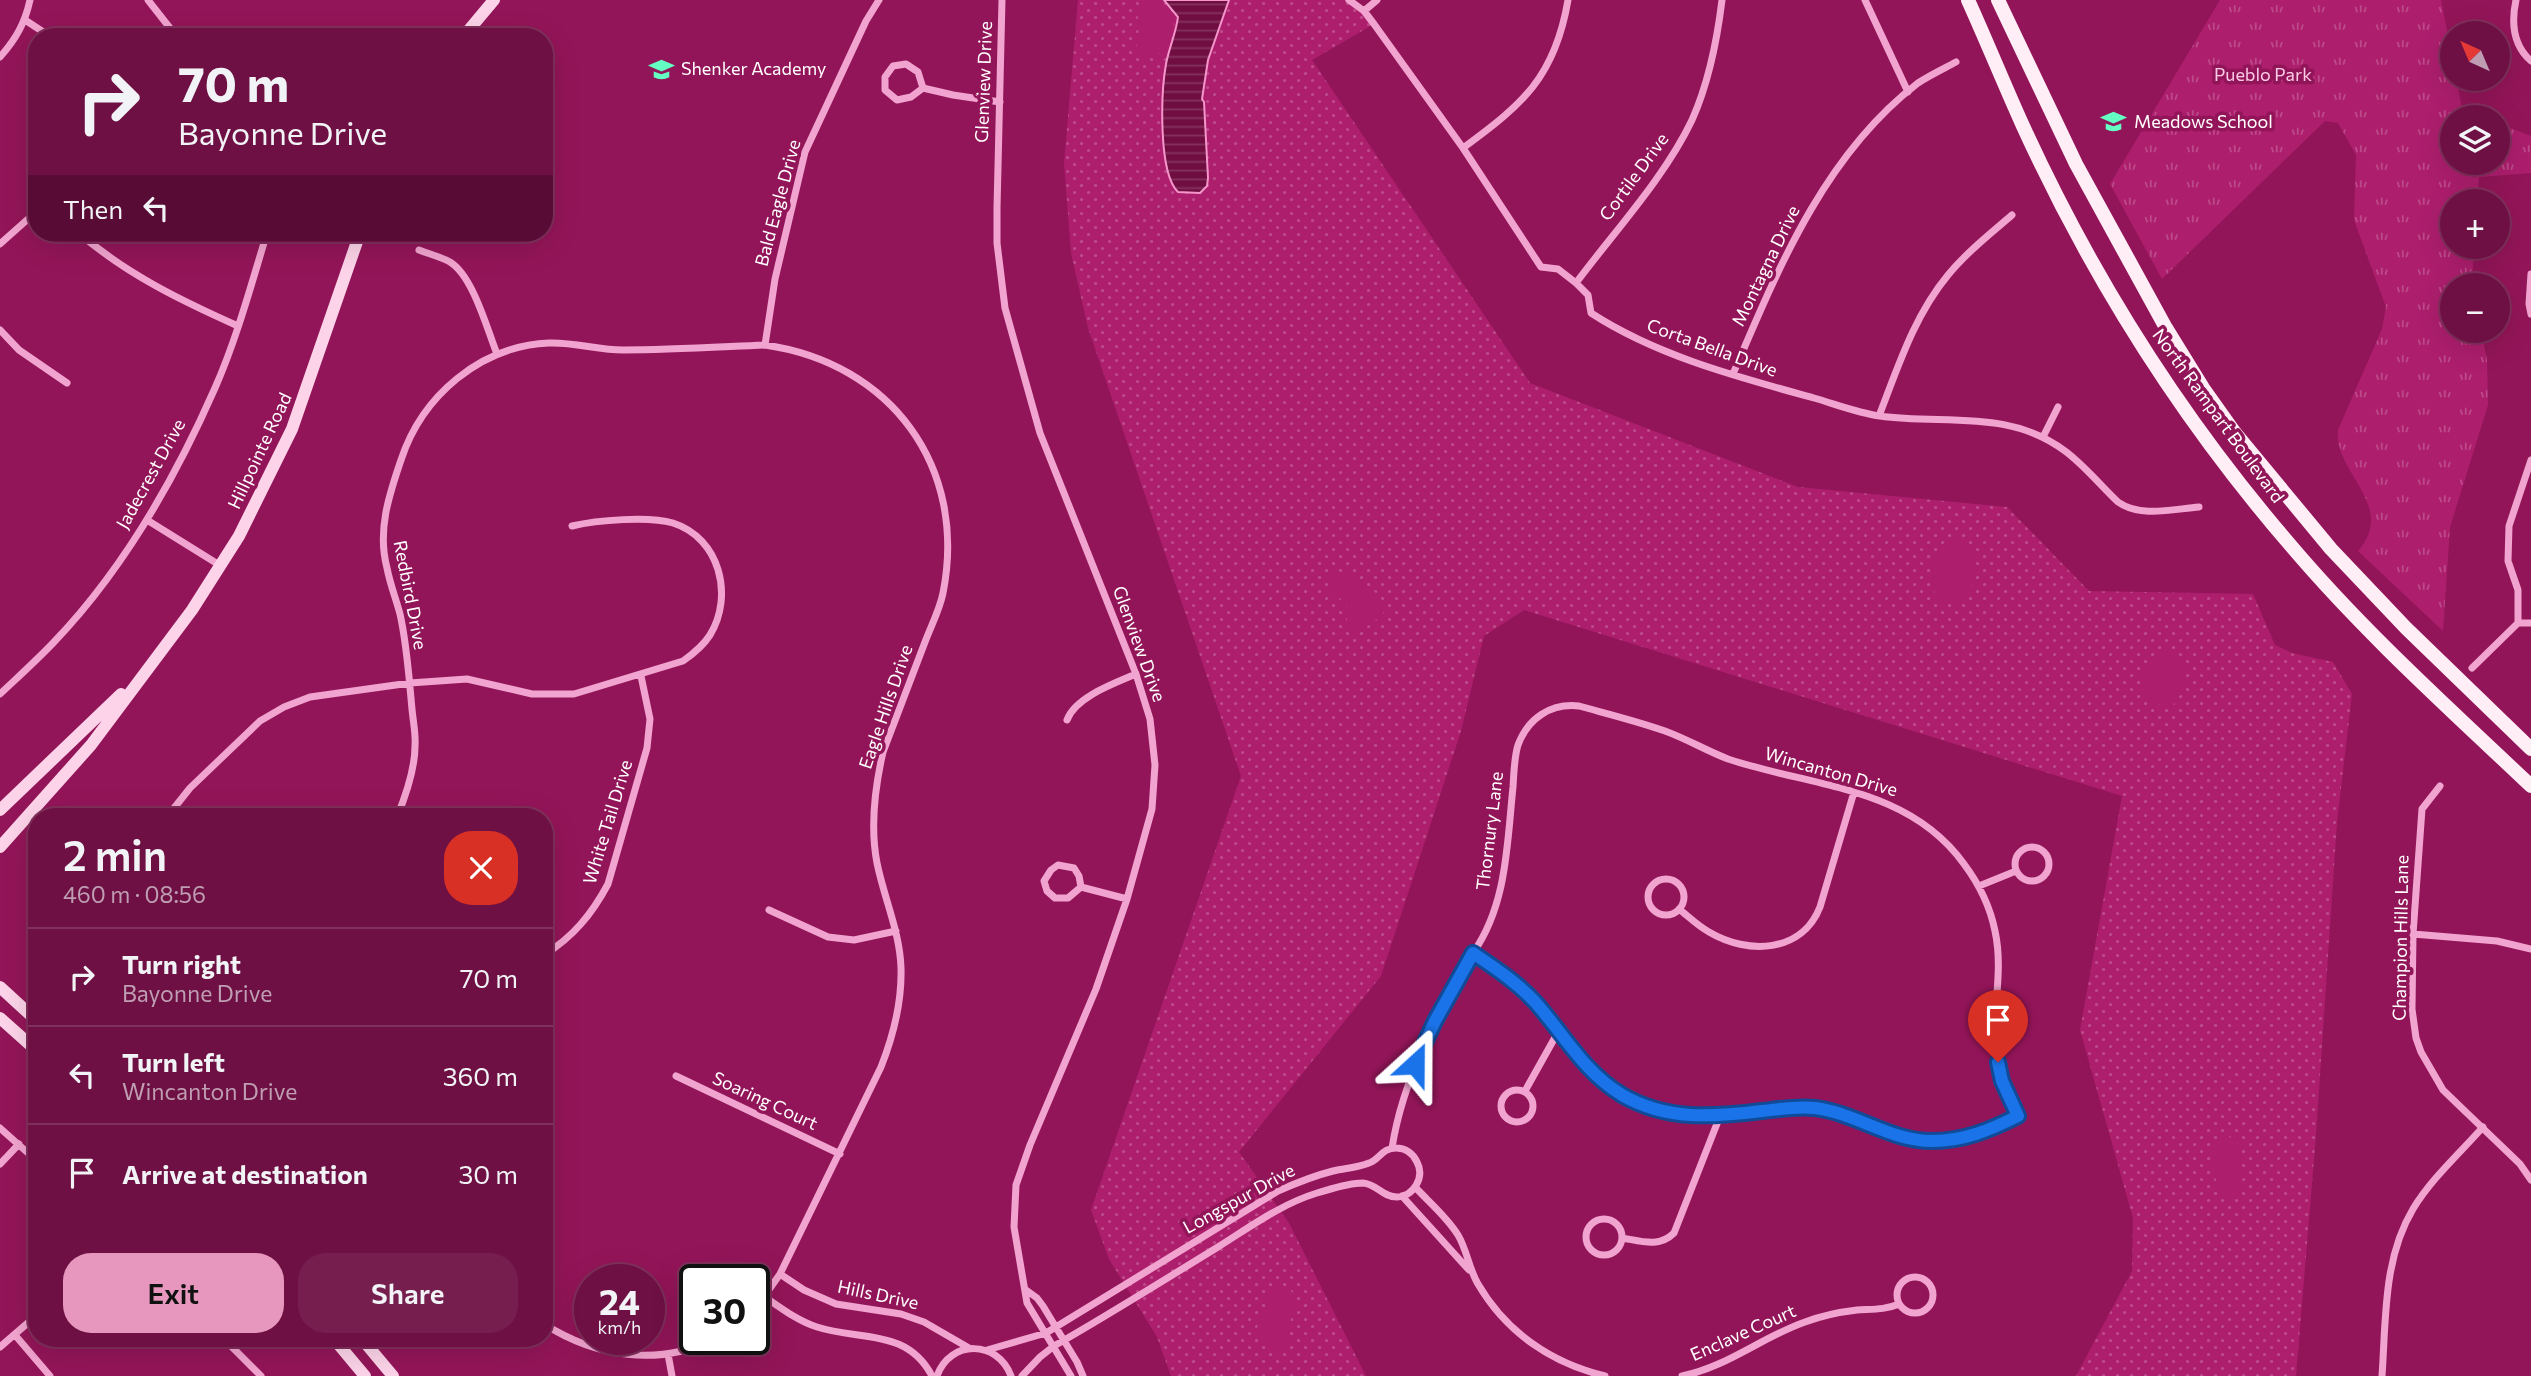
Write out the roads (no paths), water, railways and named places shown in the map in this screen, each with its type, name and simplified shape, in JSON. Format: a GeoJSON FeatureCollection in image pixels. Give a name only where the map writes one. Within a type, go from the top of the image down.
{"type":"FeatureCollection","features":[{"type":"Feature","properties":{"kind":"main road","name":"North Rampart Boulevard"},"geometry":{"type":"LineString","coordinates":[[1968,0],[2023,127],[2080,238],[2141,344],[2180,403],[2253,500],[2312,569],[2531,786]]}},
{"type":"Feature","properties":{"kind":"main road","name":"North Rampart Boulevard"},"geometry":{"type":"LineString","coordinates":[[1998,0],[2076,164],[2166,328],[2235,433],[2358,579],[2531,749]]}},
{"type":"Feature","properties":{"kind":"main road"},"geometry":{"type":"LineString","coordinates":[[2180,403],[2203,388]]}},
{"type":"Feature","properties":{"kind":"street"},"geometry":{"type":"LineString","coordinates":[[0,57],[16,38],[25,20],[30,0]]}},
{"type":"Feature","properties":{"kind":"street"},"geometry":{"type":"LineString","coordinates":[[148,0],[170,28]]}},
{"type":"Feature","properties":{"kind":"street"},"geometry":{"type":"LineString","coordinates":[[471,28],[494,0]]}},
{"type":"Feature","properties":{"kind":"street","name":"Bald Eagle Drive"},"geometry":{"type":"LineString","coordinates":[[765,345],[775,279],[805,152],[866,21],[879,0]]}},
{"type":"Feature","properties":{"kind":"street","name":"Glenview Drive"},"geometry":{"type":"LineString","coordinates":[[1002,0],[996,169],[997,243],[1005,308],[1040,433],[1136,674],[1150,719],[1155,765],[1152,809],[1127,899],[1096,989],[1030,1145],[1016,1185],[1014,1227],[1027,1303],[1071,1376]]}},
{"type":"Feature","properties":{"kind":"street"},"geometry":{"type":"LineString","coordinates":[[1349,0],[1364,11],[1463,148],[1541,267],[1558,269],[1576,283]]}},
{"type":"Feature","properties":{"kind":"street"},"geometry":{"type":"LineString","coordinates":[[1364,11],[1377,0]]}},
{"type":"Feature","properties":{"kind":"street"},"geometry":{"type":"LineString","coordinates":[[1463,148],[1523,101],[1541,77],[1556,51],[1569,0]]}},
{"type":"Feature","properties":{"kind":"street","name":"Cortile Drive"},"geometry":{"type":"LineString","coordinates":[[1576,283],[1670,160],[1692,120],[1706,83],[1717,39],[1722,0]]}},
{"type":"Feature","properties":{"kind":"street"},"geometry":{"type":"LineString","coordinates":[[1865,0],[1908,92]]}},
{"type":"Feature","properties":{"kind":"street"},"geometry":{"type":"LineString","coordinates":[[2516,0],[2514,38],[2531,61]]}},
{"type":"Feature","properties":{"kind":"street"},"geometry":{"type":"LineString","coordinates":[[25,20],[37,28]]}},
{"type":"Feature","properties":{"kind":"street","name":"Montagna Drive"},"geometry":{"type":"LineString","coordinates":[[1733,374],[1776,272],[1815,200],[1865,135],[1908,92],[1921,81],[1956,62]]}},
{"type":"Feature","properties":{"kind":"street"},"geometry":{"type":"LineString","coordinates":[[906,64],[918,72],[923,88],[911,97],[897,100],[885,90],[885,77],[893,66],[906,64]]}},
{"type":"Feature","properties":{"kind":"street"},"geometry":{"type":"LineString","coordinates":[[923,88],[1000,102]]}},
{"type":"Feature","properties":{"kind":"street"},"geometry":{"type":"LineString","coordinates":[[1879,416],[1913,331],[1933,295],[1978,244],[2012,215]]}},
{"type":"Feature","properties":{"kind":"street"},"geometry":{"type":"LineString","coordinates":[[0,244],[28,219]]}},
{"type":"Feature","properties":{"kind":"street"},"geometry":{"type":"LineString","coordinates":[[91,242],[136,275],[186,303],[238,326]]}},
{"type":"Feature","properties":{"kind":"street","name":"Jadecrest Drive"},"geometry":{"type":"LineString","coordinates":[[0,694],[63,631],[104,581],[146,520],[174,472],[215,388],[264,242]]}},
{"type":"Feature","properties":{"kind":"street","name":"Hillpointe Road"},"geometry":{"type":"LineString","coordinates":[[35,808],[91,745],[199,600],[255,506],[292,429],[357,242]]}},
{"type":"Feature","properties":{"kind":"street"},"geometry":{"type":"LineString","coordinates":[[419,250],[450,262],[458,269],[470,287],[497,354]]}},
{"type":"Feature","properties":{"kind":"street"},"geometry":{"type":"LineString","coordinates":[[2531,274],[2531,314]]}},
{"type":"Feature","properties":{"kind":"street","name":"Corta Bella Drive"},"geometry":{"type":"LineString","coordinates":[[1576,283],[1588,295],[1591,313],[1648,344],[1733,374],[1879,416],[1998,422],[2021,428],[2066,451],[2127,509],[2142,512],[2199,507]]}},
{"type":"Feature","properties":{"kind":"street"},"geometry":{"type":"LineString","coordinates":[[0,330],[19,350],[67,383]]}},
{"type":"Feature","properties":{"kind":"street","name":"Redbird Drive"},"geometry":{"type":"LineString","coordinates":[[401,808],[408,790],[415,746],[410,683],[400,616],[386,565],[383,534],[386,504],[404,448],[420,417],[440,392],[467,370],[497,354],[521,346],[571,343],[620,350],[765,345]]}},
{"type":"Feature","properties":{"kind":"street","name":"Eagle Hills Drive"},"geometry":{"type":"LineString","coordinates":[[765,345],[788,348],[832,362],[873,388],[905,420],[931,461],[944,501],[949,546],[943,595],[883,752],[878,773],[874,818],[877,862],[896,931],[901,978],[894,1034],[840,1154],[770,1289]]}},
{"type":"Feature","properties":{"kind":"street"},"geometry":{"type":"LineString","coordinates":[[2043,437],[2058,407]]}},
{"type":"Feature","properties":{"kind":"street"},"geometry":{"type":"LineString","coordinates":[[2518,623],[2518,590],[2508,561],[2509,526],[2528,477],[2531,460]]}},
{"type":"Feature","properties":{"kind":"street"},"geometry":{"type":"LineString","coordinates":[[146,520],[220,566]]}},
{"type":"Feature","properties":{"kind":"street"},"geometry":{"type":"LineString","coordinates":[[174,808],[190,788],[260,721],[284,707],[310,697],[410,683],[467,679],[532,694],[574,694],[641,676],[683,661],[709,638],[721,606],[719,572],[703,543],[690,532],[675,524],[658,520],[590,522],[572,527]]}},
{"type":"Feature","properties":{"kind":"street"},"geometry":{"type":"LineString","coordinates":[[2472,668],[2518,623],[2531,623]]}},
{"type":"Feature","properties":{"kind":"street","name":"Hillpointe Road"},"geometry":{"type":"LineString","coordinates":[[0,810],[151,664]]}},
{"type":"Feature","properties":{"kind":"street"},"geometry":{"type":"LineString","coordinates":[[1067,720],[1069,713],[1097,690],[1136,674]]}},
{"type":"Feature","properties":{"kind":"street","name":"White Tail Drive"},"geometry":{"type":"LineString","coordinates":[[553,950],[580,927],[597,905],[608,884],[647,748],[650,719],[641,676]]}},
{"type":"Feature","properties":{"kind":"street","name":"Wincanton Drive"},"geometry":{"type":"LineString","coordinates":[[1541,714],[1559,706],[1579,706],[1664,731],[1728,759],[1891,804],[1928,826],[1958,855],[1979,886],[1989,910],[1998,951],[1995,1023],[1998,1062],[2002,1081],[2018,1116],[1971,1136],[1929,1141],[1895,1135],[1840,1113],[1813,1108],[1785,1108],[1720,1116]]}},
{"type":"Feature","properties":{"kind":"street","name":"Thornury Lane"},"geometry":{"type":"LineString","coordinates":[[1392,1148],[1399,1111],[1415,1064],[1435,1021],[1487,929],[1502,886],[1518,744],[1527,727],[1541,714]]}},
{"type":"Feature","properties":{"kind":"street","name":"Champion Hills Lane"},"geometry":{"type":"LineString","coordinates":[[2440,786],[2422,809],[2413,934],[2412,1009],[2421,1052],[2443,1090],[2520,1164],[2531,1180]]}},
{"type":"Feature","properties":{"kind":"street"},"geometry":{"type":"LineString","coordinates":[[1679,909],[1710,933],[1732,942],[1768,946],[1780,945],[1797,937],[1811,924],[1821,907],[1854,792]]}},
{"type":"Feature","properties":{"kind":"street","name":"Hillpointe Road"},"geometry":{"type":"LineString","coordinates":[[0,847],[28,816]]}},
{"type":"Feature","properties":{"kind":"street"},"geometry":{"type":"LineString","coordinates":[[2038,848],[2047,857],[2048,870],[2039,880],[2026,880],[2016,871],[2016,858],[2025,849],[2038,848]]}},
{"type":"Feature","properties":{"kind":"street"},"geometry":{"type":"LineString","coordinates":[[1058,865],[1074,868],[1082,887],[1069,898],[1055,898],[1047,891],[1044,881],[1058,865]]}},
{"type":"Feature","properties":{"kind":"street"},"geometry":{"type":"LineString","coordinates":[[1979,886],[2016,871]]}},
{"type":"Feature","properties":{"kind":"street"},"geometry":{"type":"LineString","coordinates":[[1665,880],[1678,884],[1684,896],[1679,909],[1667,915],[1654,911],[1649,902],[1650,888],[1658,881],[1665,880]]}},
{"type":"Feature","properties":{"kind":"street"},"geometry":{"type":"LineString","coordinates":[[1082,887],[1127,899]]}},
{"type":"Feature","properties":{"kind":"street"},"geometry":{"type":"LineString","coordinates":[[769,910],[828,937],[854,940],[896,931]]}},
{"type":"Feature","properties":{"kind":"street"},"geometry":{"type":"LineString","coordinates":[[2413,934],[2497,941],[2531,949]]}},
{"type":"Feature","properties":{"kind":"street"},"geometry":{"type":"LineString","coordinates":[[1473,953],[1523,989],[1589,1070],[1626,1098],[1679,1115],[1720,1116],[1672,1236],[1662,1242],[1653,1243],[1622,1238]]}},
{"type":"Feature","properties":{"kind":"street"},"geometry":{"type":"LineString","coordinates":[[0,987],[28,1013]]}},
{"type":"Feature","properties":{"kind":"street"},"geometry":{"type":"LineString","coordinates":[[0,1018],[28,1043]]}},
{"type":"Feature","properties":{"kind":"street"},"geometry":{"type":"LineString","coordinates":[[1524,1091],[1558,1032]]}},
{"type":"Feature","properties":{"kind":"street","name":"Soaring Court"},"geometry":{"type":"LineString","coordinates":[[676,1076],[840,1154]]}},
{"type":"Feature","properties":{"kind":"street"},"geometry":{"type":"LineString","coordinates":[[1512,1090],[1524,1091],[1532,1101],[1531,1114],[1521,1122],[1509,1120],[1501,1111],[1502,1098],[1512,1090]]}},
{"type":"Feature","properties":{"kind":"street"},"geometry":{"type":"LineString","coordinates":[[2382,1376],[2389,1280],[2393,1254],[2402,1230],[2429,1186],[2483,1127]]}},
{"type":"Feature","properties":{"kind":"street"},"geometry":{"type":"LineString","coordinates":[[0,1128],[28,1152]]}},
{"type":"Feature","properties":{"kind":"street"},"geometry":{"type":"LineString","coordinates":[[0,1164],[19,1144]]}},
{"type":"Feature","properties":{"kind":"street"},"geometry":{"type":"LineString","coordinates":[[1392,1148],[1406,1150],[1416,1160],[1420,1173],[1415,1187],[1402,1196],[1474,1276]]}},
{"type":"Feature","properties":{"kind":"street","name":"Longspur Drive"},"geometry":{"type":"LineString","coordinates":[[987,1350],[1046,1333],[1278,1191],[1317,1175],[1373,1162],[1383,1152],[1392,1148]]}},
{"type":"Feature","properties":{"kind":"street","name":"Longspur Drive"},"geometry":{"type":"LineString","coordinates":[[1022,1376],[1054,1346],[1291,1204],[1314,1194],[1362,1183],[1374,1185],[1390,1196],[1402,1196]]}},
{"type":"Feature","properties":{"kind":"street"},"geometry":{"type":"LineString","coordinates":[[1415,1187],[1456,1233],[1474,1276],[1490,1303],[1522,1336],[1560,1361],[1605,1376]]}},
{"type":"Feature","properties":{"kind":"street"},"geometry":{"type":"LineString","coordinates":[[1605,1219],[1617,1225],[1622,1238],[1616,1251],[1603,1255],[1590,1250],[1586,1236],[1591,1224],[1605,1219]]}},
{"type":"Feature","properties":{"kind":"street","name":"Hills Drive"},"geometry":{"type":"LineString","coordinates":[[780,1274],[804,1290],[836,1304],[901,1314],[924,1321],[969,1348],[987,1350]]}},
{"type":"Feature","properties":{"kind":"street","name":"Enclave Court"},"geometry":{"type":"LineString","coordinates":[[1920,1278],[1930,1287],[1932,1300],[1923,1311],[1910,1312],[1899,1304],[1898,1291],[1906,1280],[1920,1278]]}},
{"type":"Feature","properties":{"kind":"street"},"geometry":{"type":"LineString","coordinates":[[1026,1290],[1037,1298],[1065,1340],[1083,1376]]}},
{"type":"Feature","properties":{"kind":"street"},"geometry":{"type":"LineString","coordinates":[[770,1300],[816,1327],[902,1344],[921,1359],[934,1376],[948,1358],[969,1348]]}},
{"type":"Feature","properties":{"kind":"street","name":"Enclave Court"},"geometry":{"type":"LineString","coordinates":[[1682,1376],[1715,1367],[1780,1332],[1805,1322],[1830,1314],[1883,1309],[1899,1304]]}},
{"type":"Feature","properties":{"kind":"street"},"geometry":{"type":"LineString","coordinates":[[0,1346],[28,1323]]}},
{"type":"Feature","properties":{"kind":"street"},"geometry":{"type":"LineString","coordinates":[[553,1330],[591,1348],[629,1356],[679,1351]]}},
{"type":"Feature","properties":{"kind":"street"},"geometry":{"type":"LineString","coordinates":[[15,1335],[50,1376]]}},
{"type":"Feature","properties":{"kind":"street"},"geometry":{"type":"LineString","coordinates":[[232,1347],[261,1376]]}},
{"type":"Feature","properties":{"kind":"street"},"geometry":{"type":"LineString","coordinates":[[341,1347],[366,1376]]}},
{"type":"Feature","properties":{"kind":"street"},"geometry":{"type":"LineString","coordinates":[[369,1347],[393,1376]]}},
{"type":"Feature","properties":{"kind":"street"},"geometry":{"type":"LineString","coordinates":[[987,1350],[1002,1360],[1011,1376]]}},
{"type":"Feature","properties":{"kind":"street"},"geometry":{"type":"LineString","coordinates":[[668,1354],[672,1376]]}},
{"type":"Feature","properties":{"kind":"place","name":"Shenker Academy"},"geometry":{"type":"Point","coordinates":[661,69]}},
{"type":"Feature","properties":{"kind":"place","name":"Meadows School"},"geometry":{"type":"Point","coordinates":[2114,122]}},
{"type":"Feature","properties":{"kind":"park label","name":"Pueblo Park"},"geometry":{"type":"Point","coordinates":[2263,75]}}]}
